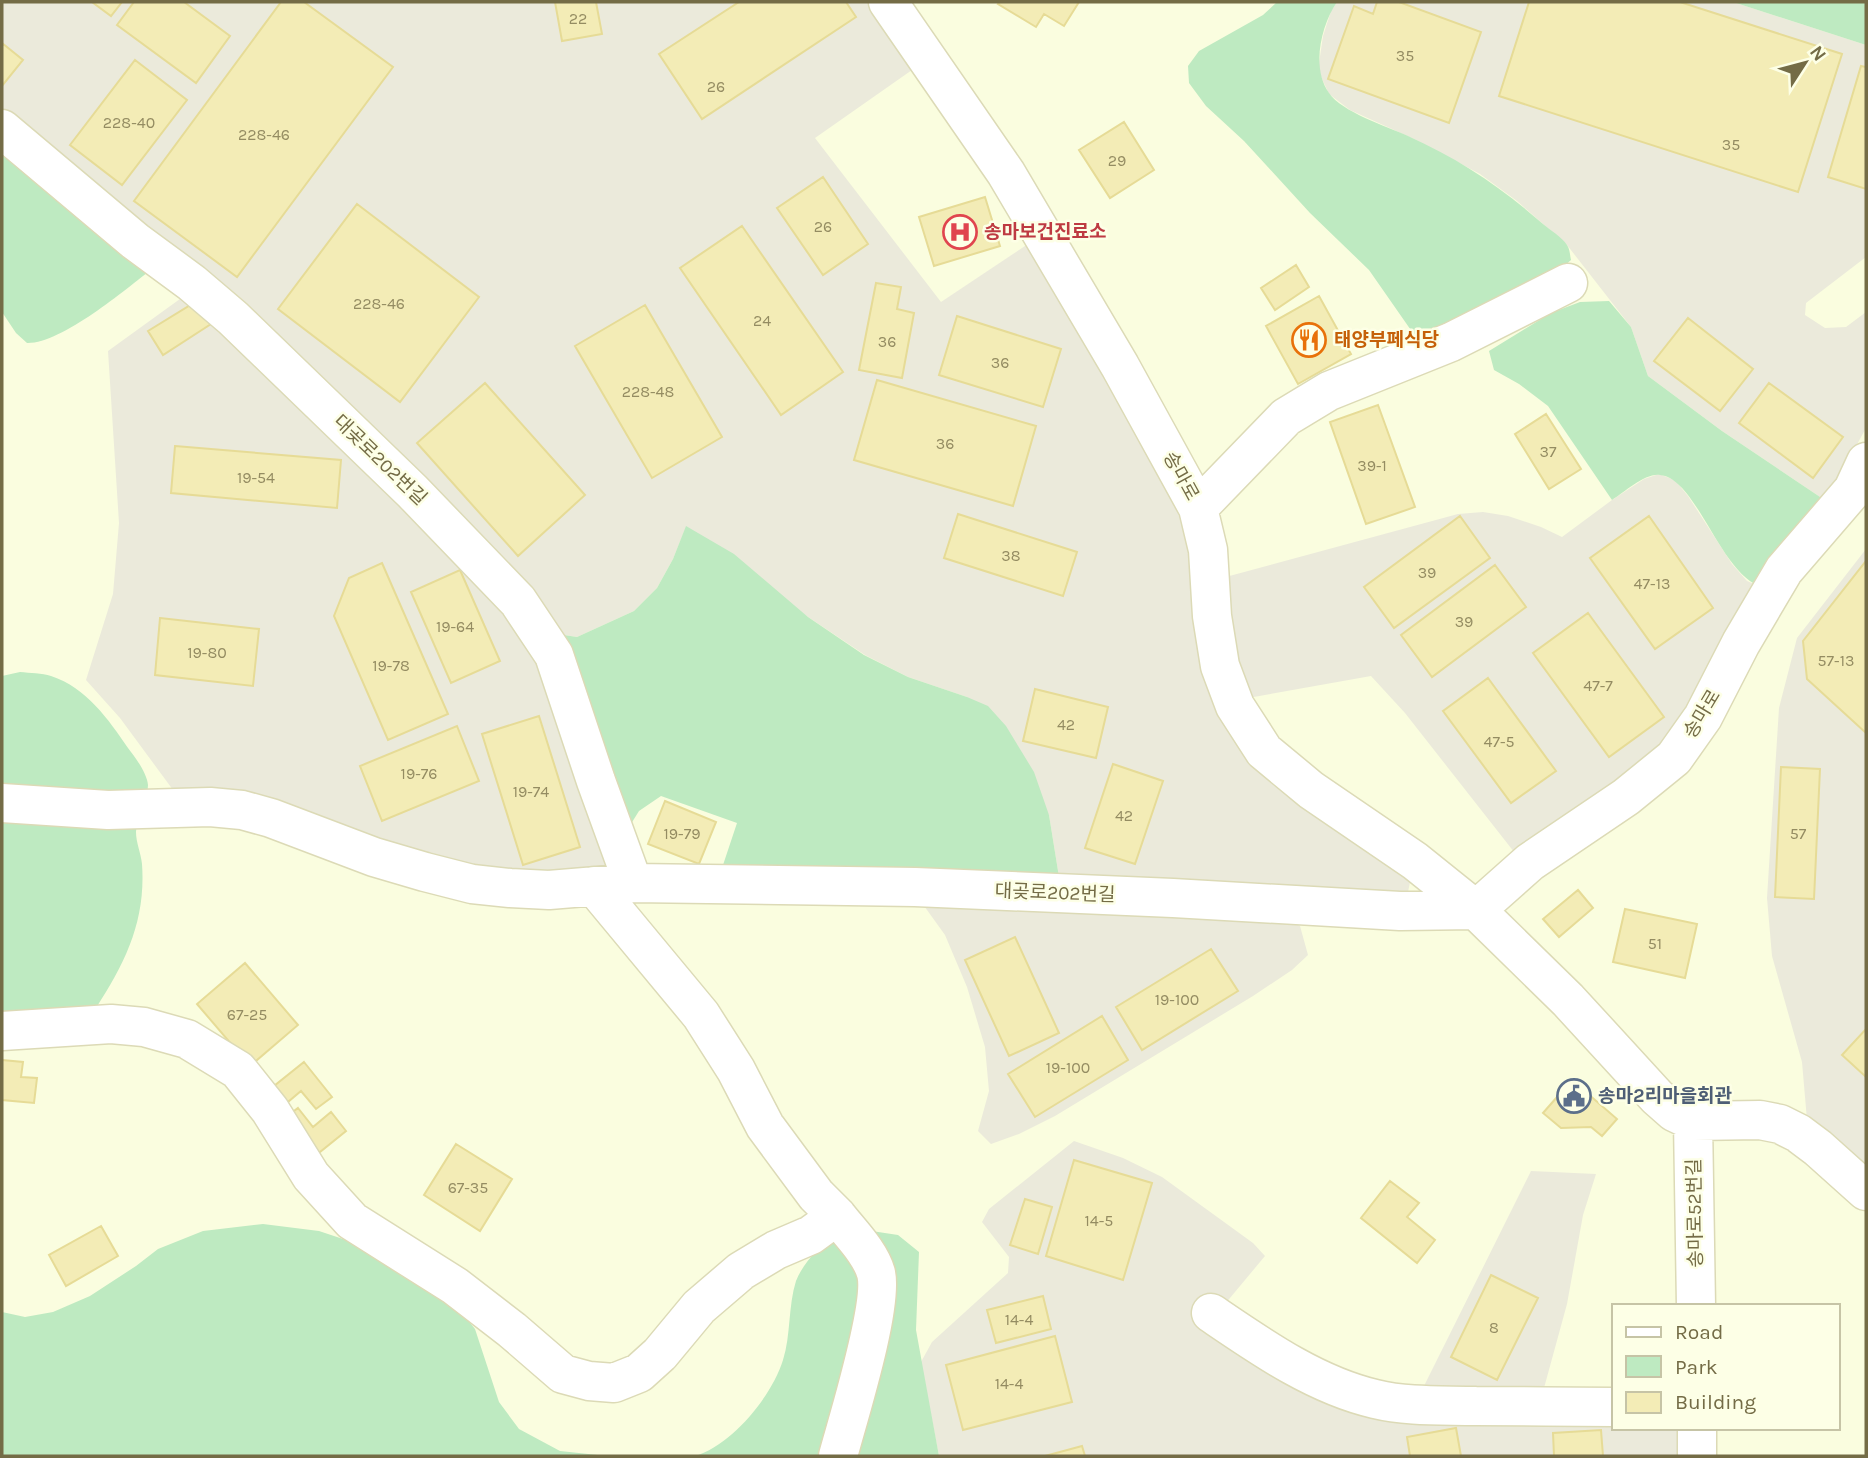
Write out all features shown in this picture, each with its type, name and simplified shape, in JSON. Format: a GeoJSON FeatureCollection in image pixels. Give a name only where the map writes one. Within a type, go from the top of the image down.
{"type":"FeatureCollection","features":[{"type":"Feature","properties":{"kind":"street","name":"송마로"},"geometry":{"type":"LineString","coordinates":[[888,2],[1006,173],[1120,366],[1198,508],[1208,550],[1212,616],[1220,666],[1235,706],[1264,751],[1311,790],[1415,861],[1476,910],[1568,1000],[1657,1097],[1674,1112],[1693,1121]]}},
{"type":"Feature","properties":{"kind":"street","name":"대곶로202번길"},"geometry":{"type":"LineString","coordinates":[[2,129],[135,241],[233,318],[412,491],[518,601],[554,655],[633,883]]}},
{"type":"Feature","properties":{"kind":"street"},"geometry":{"type":"LineString","coordinates":[[1198,508],[1286,417],[1329,391],[1451,342],[1568,283]]}},
{"type":"Feature","properties":{"kind":"street","name":"송마로"},"geometry":{"type":"LineString","coordinates":[[1476,910],[1530,862],[1626,797],[1674,758],[1703,717],[1741,643],[1784,570],[1853,490],[1866,462]]}},
{"type":"Feature","properties":{"kind":"street","name":"대곶로202번길"},"geometry":{"type":"LineString","coordinates":[[2,803],[108,810],[210,807],[242,810],[271,818],[374,857],[472,884],[549,890],[633,883],[915,887],[1400,911],[1476,910]]}},
{"type":"Feature","properties":{"kind":"street"},"geometry":{"type":"LineString","coordinates":[[594,886],[701,1015],[736,1070],[765,1126],[816,1195],[837,1216],[863,1250],[876,1273],[877,1300],[838,1456]]}},
{"type":"Feature","properties":{"kind":"street"},"geometry":{"type":"LineString","coordinates":[[2,1031],[111,1024],[144,1027],[187,1039],[198,1045],[238,1070],[270,1110],[311,1176],[352,1221],[455,1286],[563,1374],[589,1381],[614,1383],[639,1373],[660,1354],[699,1307],[741,1271],[811,1235],[837,1216]]}},
{"type":"Feature","properties":{"kind":"street"},"geometry":{"type":"LineString","coordinates":[[1693,1121],[1760,1120],[1780,1124],[1818,1148],[1866,1191]]}},
{"type":"Feature","properties":{"kind":"street","name":"송마로52번길"},"geometry":{"type":"LineString","coordinates":[[1693,1121],[1696,1304]]}},
{"type":"Feature","properties":{"kind":"street"},"geometry":{"type":"LineString","coordinates":[[1211,1313],[1300,1369],[1341,1389],[1375,1399],[1412,1405],[1612,1407]]}},
{"type":"Feature","properties":{"kind":"street"},"geometry":{"type":"LineString","coordinates":[[1698,1430],[1698,1456]]}},
{"type":"Feature","properties":{"kind":"shaded area"},"geometry":{"type":"Polygon","coordinates":[[[2,2],[869,2],[912,70],[815,138],[941,302],[1031,242],[1177,503],[1188,536],[1202,669],[1214,707],[1241,751],[1406,874],[1410,882],[1408,892],[1398,895],[1059,877],[1049,815],[967,697],[908,677],[865,655],[808,617],[686,527],[657,588],[634,611],[577,637],[557,634],[57,157],[2,108],[2,2]]]}},
{"type":"Feature","properties":{"kind":"shaded area"},"geometry":{"type":"Polygon","coordinates":[[[1337,2],[1733,2],[1866,45],[1866,257],[1806,303],[1805,315],[1825,328],[1846,327],[1866,312],[1866,428],[1826,501],[1722,431],[1648,376],[1631,327],[1567,245],[1517,201],[1480,174],[1414,139],[1350,110],[1329,94],[1318,70],[1323,36],[1331,11],[1337,2]]]}},
{"type":"Feature","properties":{"kind":"shaded area"},"geometry":{"type":"Polygon","coordinates":[[[191,291],[502,602],[542,666],[611,868],[537,874],[502,872],[176,794],[120,718],[86,680],[113,594],[119,523],[108,351],[191,291]]]}},
{"type":"Feature","properties":{"kind":"shaded area"},"geometry":{"type":"Polygon","coordinates":[[[1659,474],[1675,480],[1732,564],[1747,581],[1759,586],[1717,660],[1661,748],[1518,857],[1405,713],[1371,676],[1248,698],[1238,670],[1222,578],[1458,514],[1483,512],[1508,516],[1562,537],[1644,479],[1659,474]]]}},
{"type":"Feature","properties":{"kind":"shaded area"},"geometry":{"type":"Polygon","coordinates":[[[1866,549],[1866,1173],[1807,1120],[1802,1062],[1772,956],[1767,898],[1779,708],[1797,638],[1866,549]]]}},
{"type":"Feature","properties":{"kind":"shaded area"},"geometry":{"type":"Polygon","coordinates":[[[922,903],[1281,918],[1300,926],[1308,955],[1292,970],[1253,996],[1055,1116],[991,1144],[978,1131],[989,1091],[985,1047],[967,987],[945,935],[922,903]]]}},
{"type":"Feature","properties":{"kind":"shaded area"},"geometry":{"type":"Polygon","coordinates":[[[1074,1141],[1123,1158],[1162,1177],[1253,1243],[1265,1256],[1225,1304],[1337,1372],[1404,1393],[1424,1386],[1531,1171],[1596,1174],[1583,1215],[1567,1304],[1544,1388],[1612,1393],[1612,1430],[1682,1430],[1681,1456],[939,1456],[921,1362],[932,1342],[1008,1273],[1009,1257],[982,1222],[989,1209],[1074,1141]]]}},
{"type":"Feature","properties":{"kind":"green space"},"geometry":{"type":"Polygon","coordinates":[[[1277,2],[1337,2],[1326,22],[1319,59],[1324,83],[1335,100],[1365,118],[1445,154],[1479,175],[1562,239],[1568,247],[1571,260],[1557,272],[1463,318],[1415,336],[1369,270],[1310,213],[1244,141],[1206,106],[1189,83],[1188,66],[1199,51],[1263,15],[1277,2]]]}},
{"type":"Feature","properties":{"kind":"green space"},"geometry":{"type":"Polygon","coordinates":[[[1733,2],[1866,2],[1866,45],[1733,2]]]}},
{"type":"Feature","properties":{"kind":"green space"},"geometry":{"type":"Polygon","coordinates":[[[2,143],[153,268],[74,326],[41,341],[27,343],[16,333],[2,312],[2,143]]]}},
{"type":"Feature","properties":{"kind":"green space"},"geometry":{"type":"Polygon","coordinates":[[[1609,301],[1631,327],[1648,376],[1722,431],[1826,501],[1759,586],[1745,577],[1732,562],[1697,507],[1673,480],[1654,475],[1612,500],[1548,406],[1519,384],[1494,370],[1489,351],[1551,313],[1580,302],[1609,301]]]}},
{"type":"Feature","properties":{"kind":"green space"},"geometry":{"type":"Polygon","coordinates":[[[686,526],[734,554],[808,617],[864,655],[908,677],[988,706],[1006,726],[1034,772],[1049,815],[1059,877],[723,865],[737,823],[661,796],[639,811],[629,827],[557,634],[577,637],[634,611],[657,588],[673,559],[686,526]]]}},
{"type":"Feature","properties":{"kind":"green space"},"geometry":{"type":"Polygon","coordinates":[[[20,672],[51,676],[64,681],[86,696],[134,756],[148,785],[136,832],[142,864],[141,904],[132,940],[107,991],[96,1008],[2,1025],[2,676],[20,672]]]}},
{"type":"Feature","properties":{"kind":"green space"},"geometry":{"type":"Polygon","coordinates":[[[263,1224],[319,1231],[352,1242],[454,1303],[475,1329],[499,1402],[519,1429],[560,1451],[607,1456],[2,1456],[2,1312],[25,1317],[53,1312],[90,1296],[158,1249],[203,1231],[263,1224]]]}},
{"type":"Feature","properties":{"kind":"green space"},"geometry":{"type":"Polygon","coordinates":[[[865,1230],[898,1235],[919,1252],[916,1330],[939,1456],[695,1456],[709,1450],[736,1430],[770,1389],[786,1350],[796,1281],[808,1260],[826,1242],[839,1234],[865,1230]]]}},
{"type":"Feature","properties":{"kind":"building"},"geometry":{"type":"Polygon","coordinates":[[[92,2],[122,2],[111,16],[92,2]]]}},
{"type":"Feature","properties":{"kind":"building"},"geometry":{"type":"Polygon","coordinates":[[[134,2],[184,2],[230,36],[196,83],[117,25],[134,2]]]}},
{"type":"Feature","properties":{"kind":"building"},"geometry":{"type":"Polygon","coordinates":[[[281,2],[304,2],[393,67],[237,277],[134,201],[281,2]]]}},
{"type":"Feature","properties":{"kind":"building"},"geometry":{"type":"Polygon","coordinates":[[[555,2],[596,2],[602,34],[562,41],[555,2]]]}},
{"type":"Feature","properties":{"kind":"building"},"geometry":{"type":"Polygon","coordinates":[[[739,2],[846,2],[856,17],[702,119],[659,54],[739,2]]]}},
{"type":"Feature","properties":{"kind":"building"},"geometry":{"type":"Polygon","coordinates":[[[1079,2],[1064,26],[1044,14],[1036,27],[998,4],[1079,2]]]}},
{"type":"Feature","properties":{"kind":"building"},"geometry":{"type":"Polygon","coordinates":[[[1377,2],[1399,2],[1481,32],[1449,123],[1328,79],[1354,6],[1373,14],[1377,2]]]}},
{"type":"Feature","properties":{"kind":"building"},"geometry":{"type":"Polygon","coordinates":[[[1529,2],[1680,2],[1842,54],[1798,192],[1499,96],[1529,2]]]}},
{"type":"Feature","properties":{"kind":"building"},"geometry":{"type":"Polygon","coordinates":[[[2,43],[23,60],[2,86],[2,43]]]}},
{"type":"Feature","properties":{"kind":"building"},"geometry":{"type":"Polygon","coordinates":[[[135,60],[187,100],[122,185],[70,145],[135,60]]]}},
{"type":"Feature","properties":{"kind":"building"},"geometry":{"type":"Polygon","coordinates":[[[1861,66],[1866,67],[1866,189],[1828,177],[1861,66]]]}},
{"type":"Feature","properties":{"kind":"building"},"geometry":{"type":"Polygon","coordinates":[[[1124,122],[1154,170],[1110,198],[1079,150],[1124,122]]]}},
{"type":"Feature","properties":{"kind":"building"},"geometry":{"type":"Polygon","coordinates":[[[823,177],[868,244],[823,275],[777,208],[823,177]]]}},
{"type":"Feature","properties":{"kind":"building","name":"송마보건진료소"},"geometry":{"type":"Polygon","coordinates":[[[985,197],[1000,246],[934,266],[919,217],[985,197]]]}},
{"type":"Feature","properties":{"kind":"building"},"geometry":{"type":"Polygon","coordinates":[[[357,204],[479,297],[400,402],[278,309],[357,204]]]}},
{"type":"Feature","properties":{"kind":"building"},"geometry":{"type":"Polygon","coordinates":[[[742,226],[843,372],[781,415],[680,268],[742,226]]]}},
{"type":"Feature","properties":{"kind":"building"},"geometry":{"type":"Polygon","coordinates":[[[1296,265],[1309,287],[1275,310],[1261,288],[1296,265]]]}},
{"type":"Feature","properties":{"kind":"building"},"geometry":{"type":"Polygon","coordinates":[[[876,283],[901,287],[897,309],[914,313],[902,378],[859,370],[876,283]]]}},
{"type":"Feature","properties":{"kind":"building","name":"태양부페식당"},"geometry":{"type":"Polygon","coordinates":[[[1319,296],[1351,354],[1298,384],[1266,326],[1319,296]]]}},
{"type":"Feature","properties":{"kind":"building"},"geometry":{"type":"Polygon","coordinates":[[[197,301],[211,324],[163,355],[148,331],[197,301]]]}},
{"type":"Feature","properties":{"kind":"building"},"geometry":{"type":"Polygon","coordinates":[[[645,305],[722,437],[652,478],[575,346],[645,305]]]}},
{"type":"Feature","properties":{"kind":"building"},"geometry":{"type":"Polygon","coordinates":[[[957,316],[1061,349],[1043,407],[939,375],[957,316]]]}},
{"type":"Feature","properties":{"kind":"building"},"geometry":{"type":"Polygon","coordinates":[[[1688,318],[1753,369],[1720,411],[1654,361],[1688,318]]]}},
{"type":"Feature","properties":{"kind":"building"},"geometry":{"type":"Polygon","coordinates":[[[877,380],[1036,426],[1013,506],[854,460],[877,380]]]}},
{"type":"Feature","properties":{"kind":"building"},"geometry":{"type":"Polygon","coordinates":[[[485,383],[585,495],[518,556],[417,443],[485,383]]]}},
{"type":"Feature","properties":{"kind":"building"},"geometry":{"type":"Polygon","coordinates":[[[1769,383],[1843,437],[1813,478],[1739,423],[1769,383]]]}},
{"type":"Feature","properties":{"kind":"building"},"geometry":{"type":"Polygon","coordinates":[[[1378,405],[1415,507],[1366,524],[1330,422],[1378,405]]]}},
{"type":"Feature","properties":{"kind":"building"},"geometry":{"type":"Polygon","coordinates":[[[1546,414],[1581,469],[1549,489],[1515,434],[1546,414]]]}},
{"type":"Feature","properties":{"kind":"building"},"geometry":{"type":"Polygon","coordinates":[[[175,446],[341,460],[337,508],[171,493],[175,446]]]}},
{"type":"Feature","properties":{"kind":"building"},"geometry":{"type":"Polygon","coordinates":[[[958,514],[1077,552],[1063,596],[944,558],[958,514]]]}},
{"type":"Feature","properties":{"kind":"building"},"geometry":{"type":"Polygon","coordinates":[[[1460,516],[1490,558],[1394,628],[1364,587],[1460,516]]]}},
{"type":"Feature","properties":{"kind":"building"},"geometry":{"type":"Polygon","coordinates":[[[1649,516],[1713,608],[1655,649],[1590,558],[1649,516]]]}},
{"type":"Feature","properties":{"kind":"building"},"geometry":{"type":"Polygon","coordinates":[[[1866,561],[1866,733],[1807,679],[1803,641],[1866,561]]]}},
{"type":"Feature","properties":{"kind":"building"},"geometry":{"type":"Polygon","coordinates":[[[382,563],[448,714],[388,740],[334,616],[349,578],[382,563]]]}},
{"type":"Feature","properties":{"kind":"building"},"geometry":{"type":"Polygon","coordinates":[[[1495,565],[1526,607],[1432,677],[1401,635],[1495,565]]]}},
{"type":"Feature","properties":{"kind":"building"},"geometry":{"type":"Polygon","coordinates":[[[460,570],[500,661],[451,683],[411,592],[460,570]]]}},
{"type":"Feature","properties":{"kind":"building"},"geometry":{"type":"Polygon","coordinates":[[[1588,613],[1664,717],[1609,757],[1533,653],[1588,613]]]}},
{"type":"Feature","properties":{"kind":"building"},"geometry":{"type":"Polygon","coordinates":[[[160,618],[259,629],[253,686],[155,675],[160,618]]]}},
{"type":"Feature","properties":{"kind":"building"},"geometry":{"type":"Polygon","coordinates":[[[1488,678],[1556,771],[1511,803],[1443,711],[1488,678]]]}},
{"type":"Feature","properties":{"kind":"building"},"geometry":{"type":"Polygon","coordinates":[[[1035,689],[1108,707],[1096,758],[1023,741],[1035,689]]]}},
{"type":"Feature","properties":{"kind":"building"},"geometry":{"type":"Polygon","coordinates":[[[539,716],[580,847],[523,865],[482,734],[539,716]]]}},
{"type":"Feature","properties":{"kind":"building"},"geometry":{"type":"Polygon","coordinates":[[[457,726],[479,781],[382,821],[360,766],[457,726]]]}},
{"type":"Feature","properties":{"kind":"building"},"geometry":{"type":"Polygon","coordinates":[[[1113,764],[1163,781],[1135,864],[1085,848],[1113,764]]]}},
{"type":"Feature","properties":{"kind":"building"},"geometry":{"type":"Polygon","coordinates":[[[1781,767],[1820,769],[1814,899],[1775,897],[1781,767]]]}},
{"type":"Feature","properties":{"kind":"building"},"geometry":{"type":"Polygon","coordinates":[[[665,801],[716,822],[699,864],[648,844],[665,801]]]}},
{"type":"Feature","properties":{"kind":"building"},"geometry":{"type":"Polygon","coordinates":[[[1578,890],[1593,908],[1559,937],[1543,919],[1578,890]]]}},
{"type":"Feature","properties":{"kind":"building"},"geometry":{"type":"Polygon","coordinates":[[[1625,909],[1697,924],[1685,978],[1613,962],[1625,909]]]}},
{"type":"Feature","properties":{"kind":"building"},"geometry":{"type":"Polygon","coordinates":[[[1015,937],[1059,1033],[1009,1056],[965,960],[1015,937]]]}},
{"type":"Feature","properties":{"kind":"building"},"geometry":{"type":"Polygon","coordinates":[[[1211,949],[1238,991],[1142,1050],[1116,1007],[1211,949]]]}},
{"type":"Feature","properties":{"kind":"building"},"geometry":{"type":"Polygon","coordinates":[[[245,963],[298,1025],[250,1066],[197,1004],[245,963]]]}},
{"type":"Feature","properties":{"kind":"building"},"geometry":{"type":"Polygon","coordinates":[[[1102,1016],[1128,1060],[1035,1117],[1008,1074],[1102,1016]]]}},
{"type":"Feature","properties":{"kind":"building"},"geometry":{"type":"Polygon","coordinates":[[[1866,1029],[1866,1077],[1842,1055],[1866,1029]]]}},
{"type":"Feature","properties":{"kind":"building"},"geometry":{"type":"Polygon","coordinates":[[[2,1060],[23,1062],[21,1077],[37,1078],[34,1103],[2,1100],[2,1060]]]}},
{"type":"Feature","properties":{"kind":"building"},"geometry":{"type":"Polygon","coordinates":[[[304,1062],[332,1097],[316,1109],[301,1091],[282,1107],[269,1090],[304,1062]]]}},
{"type":"Feature","properties":{"kind":"building","name":"송마2리마을회관"},"geometry":{"type":"Polygon","coordinates":[[[1572,1080],[1617,1119],[1602,1136],[1591,1127],[1561,1128],[1543,1113],[1572,1080]]]}},
{"type":"Feature","properties":{"kind":"building"},"geometry":{"type":"Polygon","coordinates":[[[298,1108],[313,1127],[331,1112],[346,1131],[315,1156],[285,1118],[298,1108]]]}},
{"type":"Feature","properties":{"kind":"building"},"geometry":{"type":"Polygon","coordinates":[[[456,1144],[512,1179],[480,1231],[424,1195],[456,1144]]]}},
{"type":"Feature","properties":{"kind":"building"},"geometry":{"type":"Polygon","coordinates":[[[1074,1160],[1152,1183],[1123,1280],[1046,1256],[1074,1160]]]}},
{"type":"Feature","properties":{"kind":"building"},"geometry":{"type":"Polygon","coordinates":[[[1390,1181],[1419,1203],[1407,1217],[1435,1240],[1417,1263],[1361,1218],[1390,1181]]]}},
{"type":"Feature","properties":{"kind":"building"},"geometry":{"type":"Polygon","coordinates":[[[1025,1199],[1052,1207],[1038,1254],[1010,1245],[1025,1199]]]}},
{"type":"Feature","properties":{"kind":"building"},"geometry":{"type":"Polygon","coordinates":[[[101,1226],[118,1256],[66,1286],[49,1255],[101,1226]]]}},
{"type":"Feature","properties":{"kind":"building"},"geometry":{"type":"Polygon","coordinates":[[[1491,1275],[1538,1298],[1497,1380],[1451,1357],[1491,1275]]]}},
{"type":"Feature","properties":{"kind":"building"},"geometry":{"type":"Polygon","coordinates":[[[1043,1296],[1051,1329],[996,1343],[987,1310],[1043,1296]]]}},
{"type":"Feature","properties":{"kind":"building"},"geometry":{"type":"Polygon","coordinates":[[[1055,1336],[1072,1402],[963,1430],[946,1365],[1055,1336]]]}},
{"type":"Feature","properties":{"kind":"building"},"geometry":{"type":"Polygon","coordinates":[[[1456,1428],[1461,1456],[1410,1456],[1407,1437],[1456,1428]]]}},
{"type":"Feature","properties":{"kind":"building"},"geometry":{"type":"Polygon","coordinates":[[[1601,1430],[1603,1456],[1554,1456],[1553,1433],[1601,1430]]]}},
{"type":"Feature","properties":{"kind":"building"},"geometry":{"type":"Polygon","coordinates":[[[1082,1446],[1085,1456],[1045,1456],[1082,1446]]]}},
{"type":"Feature","properties":{"kind":"place","name":"송마보건진료소"},"geometry":{"type":"Point","coordinates":[960,232]}},
{"type":"Feature","properties":{"kind":"place","name":"태양부페식당"},"geometry":{"type":"Point","coordinates":[1309,340]}},
{"type":"Feature","properties":{"kind":"place","name":"송마2리마을회관"},"geometry":{"type":"Point","coordinates":[1574,1096]}}]}
